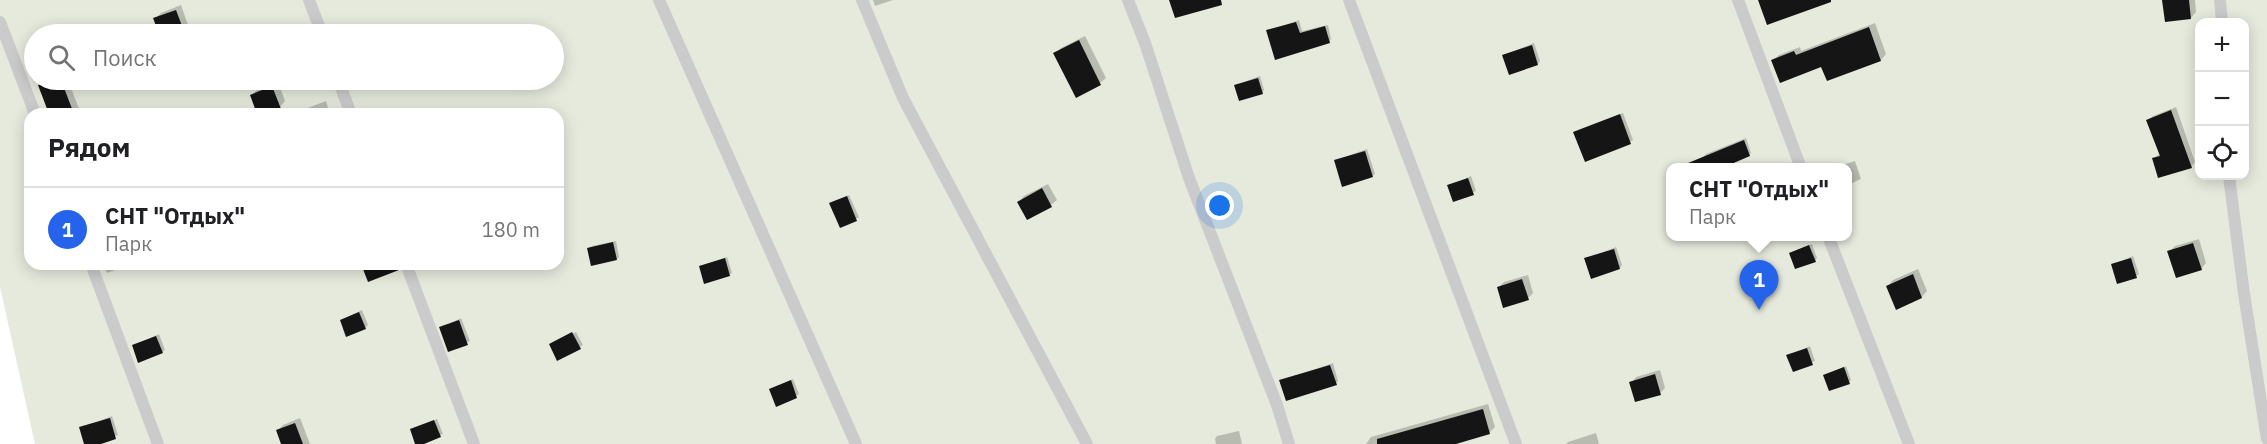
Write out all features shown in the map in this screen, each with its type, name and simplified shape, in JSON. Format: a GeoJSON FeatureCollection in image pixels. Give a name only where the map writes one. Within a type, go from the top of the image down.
{"type":"FeatureCollection","features":[{"type":"Feature","properties":{"kind":"lane"},"geometry":{"type":"LineString","coordinates":[[309,0],[318,24]]}},
{"type":"Feature","properties":{"kind":"lane"},"geometry":{"type":"LineString","coordinates":[[659,0],[856,444]]}},
{"type":"Feature","properties":{"kind":"lane"},"geometry":{"type":"LineString","coordinates":[[862,0],[903,98],[1087,444]]}},
{"type":"Feature","properties":{"kind":"lane"},"geometry":{"type":"LineString","coordinates":[[1128,0],[1145,44],[1189,178],[1277,405],[1288,444]]}},
{"type":"Feature","properties":{"kind":"lane"},"geometry":{"type":"LineString","coordinates":[[1350,0],[1516,444]]}},
{"type":"Feature","properties":{"kind":"lane"},"geometry":{"type":"LineString","coordinates":[[1738,0],[1800,163]]}},
{"type":"Feature","properties":{"kind":"lane"},"geometry":{"type":"LineString","coordinates":[[2220,0],[2222,18]]}},
{"type":"Feature","properties":{"kind":"lane"},"geometry":{"type":"LineString","coordinates":[[0,22],[24,87]]}},
{"type":"Feature","properties":{"kind":"lane"},"geometry":{"type":"LineString","coordinates":[[25,90],[32,108]]}},
{"type":"Feature","properties":{"kind":"lane"},"geometry":{"type":"LineString","coordinates":[[343,90],[349,108]]}},
{"type":"Feature","properties":{"kind":"lane"},"geometry":{"type":"LineString","coordinates":[[2230,180],[2244,294],[2267,439]]}},
{"type":"Feature","properties":{"kind":"lane"},"geometry":{"type":"LineString","coordinates":[[1830,241],[1909,444]]}},
{"type":"Feature","properties":{"kind":"lane"},"geometry":{"type":"LineString","coordinates":[[93,270],[158,444]]}},
{"type":"Feature","properties":{"kind":"lane"},"geometry":{"type":"LineString","coordinates":[[408,270],[474,444]]}},
{"type":"Feature","properties":{"kind":"shaded area"},"geometry":{"type":"Polygon","coordinates":[[[0,0],[2267,0],[2267,444],[35,444],[0,287],[0,0]]]}},
{"type":"Feature","properties":{"kind":"building"},"geometry":{"type":"Polygon","coordinates":[[[1169,0],[1221,0],[1222,5],[1175,18],[1169,0]]]}},
{"type":"Feature","properties":{"kind":"building"},"geometry":{"type":"Polygon","coordinates":[[[1758,0],[1831,0],[1831,2],[1767,25],[1758,0]]]}},
{"type":"Feature","properties":{"kind":"building"},"geometry":{"type":"Polygon","coordinates":[[[2162,0],[2189,0],[2191,19],[2165,22],[2162,0]]]}},
{"type":"Feature","properties":{"kind":"building"},"geometry":{"type":"Polygon","coordinates":[[[176,10],[181,24],[155,24],[153,18],[176,10]]]}},
{"type":"Feature","properties":{"kind":"building"},"geometry":{"type":"Polygon","coordinates":[[[1296,22],[1300,33],[1325,26],[1330,43],[1275,60],[1266,30],[1296,22]]]}},
{"type":"Feature","properties":{"kind":"building"},"geometry":{"type":"Polygon","coordinates":[[[1869,27],[1881,61],[1827,81],[1821,67],[1780,83],[1771,60],[1794,51],[1796,55],[1869,27]]]}},
{"type":"Feature","properties":{"kind":"building"},"geometry":{"type":"Polygon","coordinates":[[[1079,40],[1101,85],[1076,98],[1053,53],[1079,40]]]}},
{"type":"Feature","properties":{"kind":"building"},"geometry":{"type":"Polygon","coordinates":[[[1532,45],[1538,65],[1509,75],[1502,55],[1532,45]]]}},
{"type":"Feature","properties":{"kind":"building"},"geometry":{"type":"Polygon","coordinates":[[[1258,78],[1263,94],[1239,101],[1234,85],[1258,78]]]}},
{"type":"Feature","properties":{"kind":"building"},"geometry":{"type":"Polygon","coordinates":[[[40,90],[65,90],[72,108],[47,108],[40,90]]]}},
{"type":"Feature","properties":{"kind":"building"},"geometry":{"type":"Polygon","coordinates":[[[262,90],[274,90],[281,108],[255,108],[250,95],[262,90]]]}},
{"type":"Feature","properties":{"kind":"building"},"geometry":{"type":"Polygon","coordinates":[[[2171,110],[2192,168],[2158,178],[2152,158],[2160,156],[2146,120],[2171,110]]]}},
{"type":"Feature","properties":{"kind":"building"},"geometry":{"type":"Polygon","coordinates":[[[1620,114],[1631,144],[1585,162],[1573,132],[1620,114]]]}},
{"type":"Feature","properties":{"kind":"building"},"geometry":{"type":"Polygon","coordinates":[[[1744,140],[1750,156],[1734,163],[1688,163],[1744,140]]]}},
{"type":"Feature","properties":{"kind":"building"},"geometry":{"type":"Polygon","coordinates":[[[1365,151],[1373,177],[1342,187],[1334,160],[1365,151]]]}},
{"type":"Feature","properties":{"kind":"building"},"geometry":{"type":"Polygon","coordinates":[[[1468,178],[1474,195],[1453,202],[1447,185],[1468,178]]]}},
{"type":"Feature","properties":{"kind":"building"},"geometry":{"type":"Polygon","coordinates":[[[1042,188],[1052,207],[1027,220],[1017,202],[1042,188]]]}},
{"type":"Feature","properties":{"kind":"building"},"geometry":{"type":"Polygon","coordinates":[[[847,196],[857,221],[840,228],[829,203],[847,196]]]}},
{"type":"Feature","properties":{"kind":"building"},"geometry":{"type":"Polygon","coordinates":[[[613,242],[617,260],[591,266],[587,248],[613,242]]]}},
{"type":"Feature","properties":{"kind":"building"},"geometry":{"type":"Polygon","coordinates":[[[2193,243],[2202,270],[2176,278],[2167,251],[2193,243]]]}},
{"type":"Feature","properties":{"kind":"building"},"geometry":{"type":"Polygon","coordinates":[[[1809,245],[1816,262],[1795,269],[1789,253],[1809,245]]]}},
{"type":"Feature","properties":{"kind":"building"},"geometry":{"type":"Polygon","coordinates":[[[1614,249],[1620,269],[1591,279],[1584,258],[1614,249]]]}},
{"type":"Feature","properties":{"kind":"building"},"geometry":{"type":"Polygon","coordinates":[[[725,258],[730,276],[704,284],[699,266],[725,258]]]}},
{"type":"Feature","properties":{"kind":"building"},"geometry":{"type":"Polygon","coordinates":[[[2131,258],[2137,278],[2117,284],[2111,264],[2131,258]]]}},
{"type":"Feature","properties":{"kind":"building"},"geometry":{"type":"Polygon","coordinates":[[[363,270],[399,270],[368,282],[363,270]]]}},
{"type":"Feature","properties":{"kind":"building"},"geometry":{"type":"Polygon","coordinates":[[[1913,274],[1922,298],[1896,310],[1886,286],[1913,274]]]}},
{"type":"Feature","properties":{"kind":"building"},"geometry":{"type":"Polygon","coordinates":[[[1522,279],[1529,300],[1503,308],[1497,287],[1522,279]]]}},
{"type":"Feature","properties":{"kind":"building"},"geometry":{"type":"Polygon","coordinates":[[[359,312],[366,329],[346,337],[340,320],[359,312]]]}},
{"type":"Feature","properties":{"kind":"building"},"geometry":{"type":"Polygon","coordinates":[[[459,320],[468,345],[448,352],[439,327],[459,320]]]}},
{"type":"Feature","properties":{"kind":"building"},"geometry":{"type":"Polygon","coordinates":[[[572,332],[581,349],[557,361],[549,344],[572,332]]]}},
{"type":"Feature","properties":{"kind":"building"},"geometry":{"type":"Polygon","coordinates":[[[156,336],[163,353],[138,363],[132,345],[156,336]]]}},
{"type":"Feature","properties":{"kind":"building"},"geometry":{"type":"Polygon","coordinates":[[[1807,348],[1813,365],[1793,372],[1786,355],[1807,348]]]}},
{"type":"Feature","properties":{"kind":"building"},"geometry":{"type":"Polygon","coordinates":[[[1330,365],[1337,385],[1286,401],[1279,380],[1330,365]]]}},
{"type":"Feature","properties":{"kind":"building"},"geometry":{"type":"Polygon","coordinates":[[[1844,367],[1850,384],[1829,391],[1823,375],[1844,367]]]}},
{"type":"Feature","properties":{"kind":"building"},"geometry":{"type":"Polygon","coordinates":[[[1655,374],[1661,395],[1635,402],[1629,382],[1655,374]]]}},
{"type":"Feature","properties":{"kind":"building"},"geometry":{"type":"Polygon","coordinates":[[[791,380],[797,398],[776,407],[769,389],[791,380]]]}},
{"type":"Feature","properties":{"kind":"building"},"geometry":{"type":"Polygon","coordinates":[[[1483,409],[1490,434],[1456,444],[1377,444],[1377,439],[1483,409]]]}},
{"type":"Feature","properties":{"kind":"building"},"geometry":{"type":"Polygon","coordinates":[[[110,418],[116,439],[101,444],[84,444],[79,427],[110,418]]]}},
{"type":"Feature","properties":{"kind":"building"},"geometry":{"type":"Polygon","coordinates":[[[434,420],[441,437],[424,444],[415,444],[410,429],[434,420]]]}},
{"type":"Feature","properties":{"kind":"building"},"geometry":{"type":"Polygon","coordinates":[[[295,423],[303,444],[281,444],[276,430],[295,423]]]}},
{"type":"Feature","properties":{"kind":"place","name":"СНТ \"Отдых\""},"geometry":{"type":"Point","coordinates":[1759,310]}}]}
